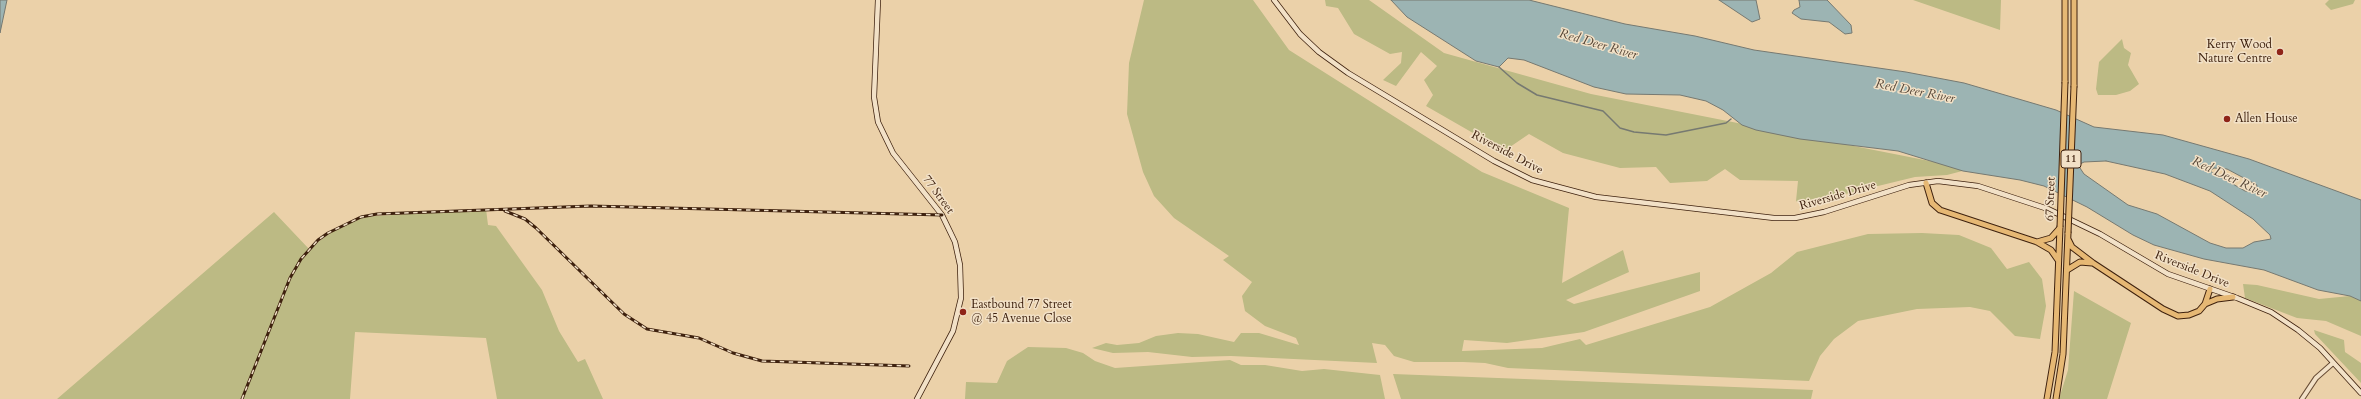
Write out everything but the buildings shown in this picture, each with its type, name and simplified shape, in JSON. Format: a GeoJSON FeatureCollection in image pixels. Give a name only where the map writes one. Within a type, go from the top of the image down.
{"type":"FeatureCollection","features":[{"type":"Feature","properties":{"kind":"main road","name":"77 Street"},"geometry":{"type":"LineString","coordinates":[[878,0],[874,97],[878,122],[893,152],[942,215],[955,242],[961,275],[961,298],[953,331],[917,399]]}},
{"type":"Feature","properties":{"kind":"main road","name":"Riverside Drive"},"geometry":{"type":"LineString","coordinates":[[1274,0],[1300,34],[1319,52],[1348,73],[1501,164],[1532,180],[1596,197],[1756,216],[1795,218],[1824,212],[1909,185],[1926,182],[1938,181],[1978,186],[2048,209],[2100,234],[2156,268],[2260,307],[2284,320],[2312,340],[2361,393]]}},
{"type":"Feature","properties":{"kind":"main road","name":"67 Street"},"geometry":{"type":"LineString","coordinates":[[2047,399],[2055,352],[2065,82],[2065,0]]}},
{"type":"Feature","properties":{"kind":"main road","name":"67 Street"},"geometry":{"type":"LineString","coordinates":[[2056,399],[2063,354],[2067,272],[2074,86],[2074,0]]}},
{"type":"Feature","properties":{"kind":"main road"},"geometry":{"type":"LineString","coordinates":[[1926,182],[1932,203],[1940,210],[2037,242],[2051,250],[2058,260]]}},
{"type":"Feature","properties":{"kind":"main road"},"geometry":{"type":"LineString","coordinates":[[2037,242],[2051,238],[2060,227]]}},
{"type":"Feature","properties":{"kind":"main road"},"geometry":{"type":"LineString","coordinates":[[2068,240],[2072,247],[2092,263],[2162,309],[2178,316],[2196,313],[2205,304],[2217,299],[2232,297]]}},
{"type":"Feature","properties":{"kind":"main road"},"geometry":{"type":"LineString","coordinates":[[2067,272],[2080,262],[2092,263]]}},
{"type":"Feature","properties":{"kind":"main road"},"geometry":{"type":"LineString","coordinates":[[2205,304],[2210,289]]}},
{"type":"Feature","properties":{"kind":"street"},"geometry":{"type":"LineString","coordinates":[[2302,399],[2316,378],[2333,362]]}},
{"type":"Feature","properties":{"kind":"shaded area"},"geometry":{"type":"Polygon","coordinates":[[[1144,0],[1253,0],[1289,50],[1482,172],[1569,208],[1562,283],[1623,250],[1629,272],[1566,300],[1574,304],[1700,272],[1700,291],[1584,332],[1507,343],[1464,340],[1462,351],[1542,348],[1580,339],[1586,345],[1710,307],[1771,273],[1797,252],[1868,234],[1922,233],[1959,235],[1991,248],[2007,269],[2029,262],[2042,279],[2046,306],[2040,339],[2015,336],[1990,311],[1970,307],[1917,309],[1858,321],[1834,339],[1820,356],[1809,381],[1508,368],[1485,363],[1414,362],[1394,356],[1385,345],[1372,343],[1377,363],[1231,356],[1192,357],[1148,352],[1113,353],[1092,348],[1106,343],[1117,345],[1139,343],[1156,336],[1178,333],[1198,334],[1234,342],[1241,333],[1259,333],[1299,345],[1296,338],[1265,326],[1245,311],[1242,296],[1252,282],[1223,260],[1229,256],[1174,218],[1154,196],[1143,172],[1127,114],[1129,63],[1144,0]]]}},
{"type":"Feature","properties":{"kind":"shaded area"},"geometry":{"type":"Polygon","coordinates":[[[1325,0],[1369,0],[1444,53],[1591,94],[1970,169],[1947,175],[1915,177],[1841,195],[1808,208],[1796,201],[1798,181],[1740,180],[1725,169],[1707,181],[1670,183],[1656,167],[1620,168],[1563,153],[1529,134],[1507,149],[1473,133],[1426,106],[1433,95],[1424,80],[1437,66],[1421,52],[1396,86],[1383,80],[1401,63],[1402,52],[1390,54],[1354,34],[1338,8],[1326,6],[1325,0]]]}},
{"type":"Feature","properties":{"kind":"shaded area"},"geometry":{"type":"Polygon","coordinates":[[[1913,0],[2001,0],[2000,30],[1913,0]]]}},
{"type":"Feature","properties":{"kind":"shaded area"},"geometry":{"type":"Polygon","coordinates":[[[2329,0],[2355,0],[2353,4],[2331,10],[2325,4],[2329,0]]]}},
{"type":"Feature","properties":{"kind":"shaded area"},"geometry":{"type":"Polygon","coordinates":[[[2122,39],[2124,48],[2131,53],[2128,65],[2139,84],[2130,91],[2116,95],[2098,95],[2096,89],[2099,62],[2122,39]]]}},
{"type":"Feature","properties":{"kind":"shaded area"},"geometry":{"type":"Polygon","coordinates":[[[486,209],[488,225],[496,226],[542,290],[559,331],[578,362],[585,359],[603,399],[497,399],[486,338],[355,332],[350,399],[57,399],[274,212],[309,249],[338,227],[361,217],[486,209]]]}},
{"type":"Feature","properties":{"kind":"shaded area"},"geometry":{"type":"Polygon","coordinates":[[[2243,284],[2257,285],[2319,299],[2350,296],[2361,301],[2361,336],[2326,321],[2297,318],[2245,298],[2243,284]]]}},
{"type":"Feature","properties":{"kind":"shaded area"},"geometry":{"type":"Polygon","coordinates":[[[2074,291],[2131,323],[2107,399],[2059,399],[2068,370],[2074,291]]]}},
{"type":"Feature","properties":{"kind":"shaded area"},"geometry":{"type":"Polygon","coordinates":[[[2314,330],[2344,340],[2345,352],[2361,363],[2361,383],[2315,334],[2314,330]]]}},
{"type":"Feature","properties":{"kind":"shaded area"},"geometry":{"type":"Polygon","coordinates":[[[1028,347],[1066,348],[1083,353],[1095,361],[1115,368],[1230,360],[1241,365],[1265,365],[1302,371],[1324,369],[1380,375],[1385,399],[965,399],[966,382],[997,383],[1007,361],[1028,347]]]}},
{"type":"Feature","properties":{"kind":"shaded area"},"geometry":{"type":"Polygon","coordinates":[[[1393,374],[1813,390],[1811,399],[1401,399],[1393,374]]]}},
{"type":"Feature","properties":{"kind":"water"},"geometry":{"type":"Polygon","coordinates":[[[0,0],[7,0],[0,33],[0,0]]]}},
{"type":"Feature","properties":{"kind":"water","name":"Red Deer River"},"geometry":{"type":"Polygon","coordinates":[[[1391,0],[1529,0],[1625,24],[1695,36],[1754,50],[1906,72],[1964,83],[2056,110],[2094,127],[2163,135],[2249,159],[2361,200],[2361,301],[2350,296],[2318,290],[2264,270],[2204,259],[2154,245],[2133,235],[2087,207],[2044,186],[2020,180],[1963,171],[1898,151],[1800,139],[1756,130],[1742,125],[1723,110],[1706,101],[1680,95],[1626,94],[1594,87],[1524,60],[1508,58],[1499,67],[1476,61],[1407,17],[1391,0]],[[2106,161],[2084,162],[2078,165],[2084,174],[2128,205],[2157,214],[2210,243],[2226,248],[2243,248],[2254,242],[2271,239],[2270,235],[2253,219],[2210,191],[2165,174],[2106,161]],[[2214,168],[2210,171],[2245,191],[2253,192],[2256,189],[2257,185],[2227,169],[2214,168]]]}},
{"type":"Feature","properties":{"kind":"water"},"geometry":{"type":"Polygon","coordinates":[[[1719,0],[1756,0],[1760,19],[1752,22],[1719,0]]]}},
{"type":"Feature","properties":{"kind":"water"},"geometry":{"type":"Polygon","coordinates":[[[1799,0],[1827,0],[1851,25],[1852,33],[1845,34],[1829,22],[1801,19],[1792,13],[1800,7],[1799,0]]]}},
{"type":"Feature","properties":{"kind":"waterway"},"geometry":{"type":"LineString","coordinates":[[1499,67],[1517,83],[1537,95],[1603,111],[1620,128],[1634,132],[1666,135],[1726,123],[1731,119]]}},
{"type":"Feature","properties":{"kind":"railway"},"geometry":{"type":"LineString","coordinates":[[242,399],[290,278],[301,259],[318,240],[328,233],[361,217],[377,214],[591,206],[942,215]]}},
{"type":"Feature","properties":{"kind":"railway"},"geometry":{"type":"LineString","coordinates":[[505,211],[525,219],[536,228],[624,314],[647,329],[699,338],[733,353],[762,361],[909,366]]}},
{"type":"Feature","properties":{"kind":"place","name":"Kerry Wood Nature Centre"},"geometry":{"type":"Point","coordinates":[2280,52]}},
{"type":"Feature","properties":{"kind":"place","name":"Allen House"},"geometry":{"type":"Point","coordinates":[2227,119]}},
{"type":"Feature","properties":{"kind":"place","name":"Eastbound 77 Street @ 45 Avenue Close"},"geometry":{"type":"Point","coordinates":[963,312]}}]}
